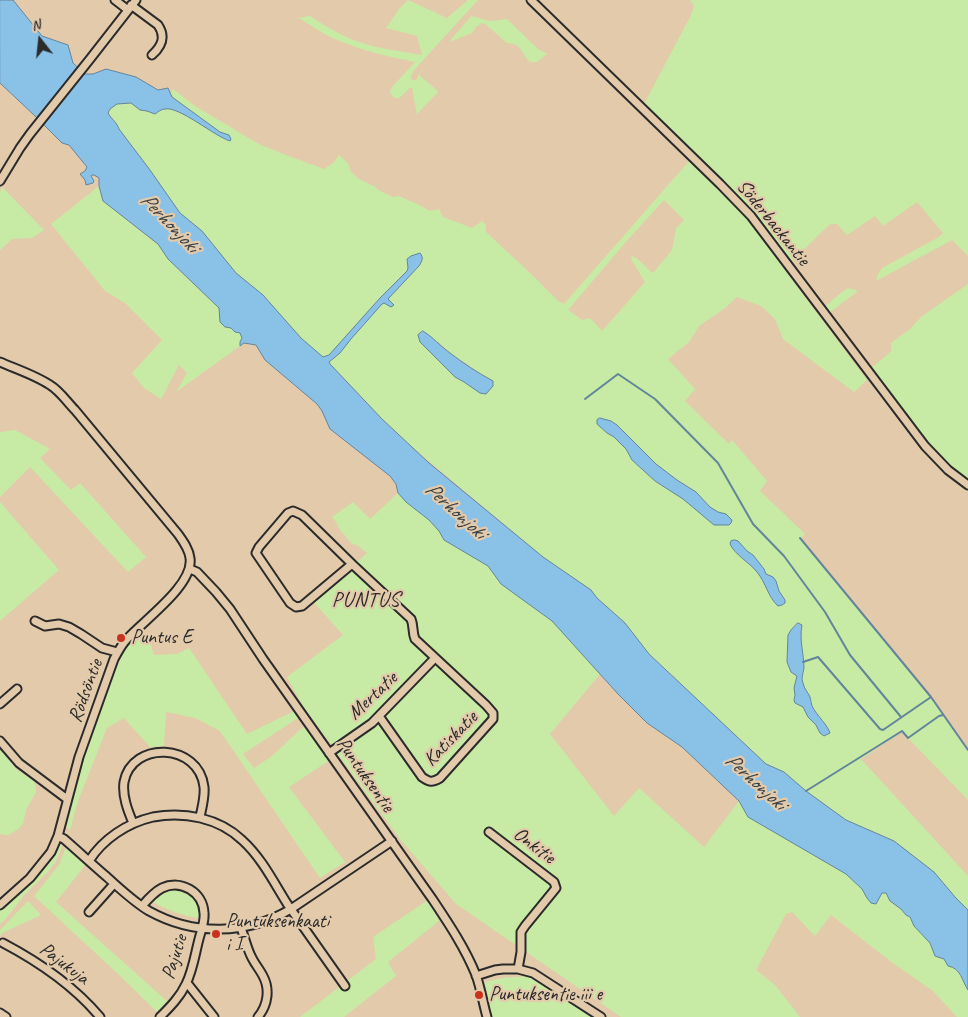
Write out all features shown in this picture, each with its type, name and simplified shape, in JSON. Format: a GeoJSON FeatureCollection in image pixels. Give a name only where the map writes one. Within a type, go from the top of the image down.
{"type":"FeatureCollection","features":[{"type":"Feature","properties":{"kind":"street"},"geometry":{"type":"LineString","coordinates":[[115,0],[132,5],[158,26],[162,43],[152,55]]}},
{"type":"Feature","properties":{"kind":"street","name":"Söderbackantie"},"geometry":{"type":"LineString","coordinates":[[531,0],[751,216],[925,446],[948,470],[968,485]]}},
{"type":"Feature","properties":{"kind":"street"},"geometry":{"type":"LineString","coordinates":[[0,181],[20,148],[37,125],[132,5]]}},
{"type":"Feature","properties":{"kind":"street"},"geometry":{"type":"LineString","coordinates":[[0,362],[50,385],[75,410],[178,534],[189,553],[190,569]]}},
{"type":"Feature","properties":{"kind":"street"},"geometry":{"type":"LineString","coordinates":[[352,564],[302,606],[296,607],[290,603],[256,553],[288,513],[293,511],[302,515],[411,619],[412,632],[415,639],[435,658]]}},
{"type":"Feature","properties":{"kind":"street","name":"Rödsöntie"},"geometry":{"type":"LineString","coordinates":[[0,905],[26,883],[51,852],[58,836],[82,748],[117,652],[126,640],[178,589],[190,569]]}},
{"type":"Feature","properties":{"kind":"street","name":"Puntuksentie"},"geometry":{"type":"LineString","coordinates":[[190,569],[197,572],[230,609],[455,933],[476,976],[487,1017]]}},
{"type":"Feature","properties":{"kind":"street"},"geometry":{"type":"LineString","coordinates":[[35,621],[45,626],[59,624],[69,627],[102,648],[117,652]]}},
{"type":"Feature","properties":{"kind":"street","name":"Mertatie"},"geometry":{"type":"LineString","coordinates":[[329,753],[380,716],[435,658]]}},
{"type":"Feature","properties":{"kind":"street","name":"Katiskatie"},"geometry":{"type":"LineString","coordinates":[[380,716],[422,777],[428,782],[434,782],[440,778],[493,718],[493,713],[435,658]]}},
{"type":"Feature","properties":{"kind":"street"},"geometry":{"type":"LineString","coordinates":[[0,704],[17,689]]}},
{"type":"Feature","properties":{"kind":"street"},"geometry":{"type":"LineString","coordinates":[[0,741],[19,763],[68,799]]}},
{"type":"Feature","properties":{"kind":"street"},"geometry":{"type":"LineString","coordinates":[[133,823],[124,791],[126,775],[136,762],[143,757],[164,751],[183,756],[196,767],[201,775],[204,795],[200,817]]}},
{"type":"Feature","properties":{"kind":"street"},"geometry":{"type":"LineString","coordinates":[[89,861],[113,835],[133,823],[143,820],[164,816],[200,817],[222,827],[241,839],[258,858],[345,986]]}},
{"type":"Feature","properties":{"kind":"street","name":"Onkitie"},"geometry":{"type":"LineString","coordinates":[[489,832],[554,882],[556,888],[521,932],[521,952],[518,969]]}},
{"type":"Feature","properties":{"kind":"street"},"geometry":{"type":"LineString","coordinates":[[58,836],[142,906],[180,924],[202,929],[227,930],[268,920],[291,909],[392,841]]}},
{"type":"Feature","properties":{"kind":"street"},"geometry":{"type":"LineString","coordinates":[[89,912],[114,884]]}},
{"type":"Feature","properties":{"kind":"street","name":"Pajutie"},"geometry":{"type":"LineString","coordinates":[[142,906],[152,895],[163,888],[174,885],[194,892],[204,910],[202,929],[187,983],[176,1000],[160,1017]]}},
{"type":"Feature","properties":{"kind":"street"},"geometry":{"type":"LineString","coordinates":[[241,928],[248,950],[263,976],[267,990],[265,1005],[258,1017]]}},
{"type":"Feature","properties":{"kind":"street","name":"Pajukuja"},"geometry":{"type":"LineString","coordinates":[[3,943],[62,981],[85,1000],[100,1017]]}},
{"type":"Feature","properties":{"kind":"street"},"geometry":{"type":"LineString","coordinates":[[476,976],[495,970],[518,969],[533,973],[601,1017]]}},
{"type":"Feature","properties":{"kind":"street"},"geometry":{"type":"LineString","coordinates":[[187,983],[214,1017]]}},
{"type":"Feature","properties":{"kind":"street"},"geometry":{"type":"LineString","coordinates":[[0,1013],[6,1017]]}},
{"type":"Feature","properties":{"kind":"green space"},"geometry":{"type":"Polygon","coordinates":[[[408,0],[447,18],[468,0],[478,0],[414,70],[411,76],[412,80],[416,80],[419,74],[426,66],[419,75],[438,91],[417,115],[411,87],[399,98],[394,98],[390,94],[391,88],[415,62],[349,45],[324,34],[299,18],[310,16],[340,34],[368,45],[422,55],[417,36],[386,28],[399,9],[408,0]]]}},
{"type":"Feature","properties":{"kind":"green space"},"geometry":{"type":"Polygon","coordinates":[[[690,0],[968,0],[968,256],[952,240],[876,281],[882,268],[943,233],[917,202],[883,226],[875,216],[847,235],[837,224],[830,224],[783,268],[867,380],[854,392],[783,339],[775,319],[761,306],[737,297],[699,326],[689,342],[668,359],[695,389],[685,401],[729,444],[732,440],[767,481],[760,491],[805,534],[801,539],[937,706],[968,750],[968,800],[902,732],[861,759],[968,876],[968,910],[894,841],[846,820],[806,791],[784,772],[766,764],[649,654],[625,623],[597,598],[591,590],[543,557],[406,442],[330,364],[329,362],[382,304],[392,303],[387,300],[419,266],[420,253],[407,259],[407,271],[380,298],[329,356],[323,358],[301,338],[263,295],[236,273],[202,231],[180,213],[108,113],[115,106],[125,102],[135,104],[140,109],[153,113],[170,108],[230,141],[229,135],[220,132],[172,97],[170,94],[173,89],[195,106],[257,143],[283,154],[324,169],[333,163],[339,155],[348,163],[351,172],[359,179],[393,197],[399,196],[429,211],[439,209],[443,217],[472,228],[482,221],[486,225],[486,232],[558,301],[564,304],[689,161],[702,162],[644,104],[694,6],[690,0]],[[664,200],[568,310],[582,320],[590,318],[602,331],[645,282],[631,259],[632,256],[653,273],[672,250],[676,228],[684,220],[664,200]],[[437,341],[420,342],[455,377],[472,388],[486,377],[450,353],[437,341]],[[597,424],[626,449],[632,460],[655,481],[683,499],[714,524],[726,514],[710,507],[696,492],[656,464],[617,425],[597,424]],[[738,541],[733,549],[750,564],[778,606],[785,600],[779,591],[776,581],[766,574],[753,555],[743,548],[738,541]],[[802,626],[788,635],[787,662],[797,676],[794,700],[802,707],[818,730],[830,733],[814,709],[809,694],[802,682],[804,665],[801,640],[802,626]]]}},
{"type":"Feature","properties":{"kind":"green space"},"geometry":{"type":"Polygon","coordinates":[[[471,16],[490,21],[507,19],[538,49],[547,54],[537,62],[530,62],[519,47],[507,43],[482,23],[472,33],[449,42],[471,16]]]}},
{"type":"Feature","properties":{"kind":"green space"},"geometry":{"type":"Polygon","coordinates":[[[99,186],[103,201],[158,245],[168,259],[219,308],[231,328],[235,332],[240,333],[242,338],[240,346],[176,392],[187,373],[179,365],[161,399],[144,388],[132,373],[162,340],[125,303],[105,291],[51,224],[99,186]]]}},
{"type":"Feature","properties":{"kind":"green space"},"geometry":{"type":"Polygon","coordinates":[[[2,187],[44,230],[32,238],[12,239],[0,250],[0,192],[2,187]]]}},
{"type":"Feature","properties":{"kind":"green space"},"geometry":{"type":"Polygon","coordinates":[[[968,284],[968,481],[953,470],[928,445],[871,368],[891,351],[891,343],[911,328],[922,316],[968,284]]]}},
{"type":"Feature","properties":{"kind":"green space"},"geometry":{"type":"Polygon","coordinates":[[[848,288],[858,291],[829,313],[825,307],[848,288]]]}},
{"type":"Feature","properties":{"kind":"green space"},"geometry":{"type":"Polygon","coordinates":[[[15,430],[50,449],[40,458],[71,490],[80,483],[146,557],[128,572],[30,467],[0,497],[0,432],[15,430]]]}},
{"type":"Feature","properties":{"kind":"green space"},"geometry":{"type":"Polygon","coordinates":[[[398,493],[406,502],[429,520],[444,540],[488,566],[501,584],[552,621],[600,674],[550,734],[614,816],[639,788],[704,847],[739,801],[748,817],[846,874],[863,889],[867,898],[886,893],[893,904],[910,917],[914,926],[930,943],[937,958],[944,959],[959,972],[968,990],[968,1017],[957,1017],[933,991],[894,964],[831,915],[815,936],[792,912],[786,914],[756,970],[775,985],[800,1017],[621,1017],[456,904],[400,839],[303,706],[287,677],[343,635],[311,599],[331,585],[367,553],[357,545],[352,544],[332,517],[353,502],[370,519],[398,493]]]}},
{"type":"Feature","properties":{"kind":"green space"},"geometry":{"type":"Polygon","coordinates":[[[0,502],[59,570],[0,621],[0,502]]]}},
{"type":"Feature","properties":{"kind":"green space"},"geometry":{"type":"Polygon","coordinates":[[[139,634],[148,637],[154,655],[177,654],[189,648],[247,734],[294,711],[298,718],[243,754],[254,768],[272,756],[305,725],[330,760],[289,787],[345,862],[320,878],[220,731],[195,718],[166,712],[164,746],[150,747],[124,718],[107,728],[78,801],[70,830],[64,824],[94,722],[125,648],[139,634]]]}},
{"type":"Feature","properties":{"kind":"green space"},"geometry":{"type":"Polygon","coordinates":[[[0,749],[16,769],[34,781],[36,787],[36,792],[26,810],[23,824],[8,835],[0,834],[0,749]]]}},
{"type":"Feature","properties":{"kind":"green space"},"geometry":{"type":"Polygon","coordinates":[[[60,845],[62,847],[56,861],[48,872],[25,894],[0,924],[0,909],[34,878],[60,845]]]}},
{"type":"Feature","properties":{"kind":"green space"},"geometry":{"type":"Polygon","coordinates":[[[66,847],[86,864],[56,902],[168,1002],[157,1012],[34,896],[59,865],[66,847]]]}},
{"type":"Feature","properties":{"kind":"green space"},"geometry":{"type":"Polygon","coordinates":[[[174,890],[191,895],[197,901],[200,918],[169,910],[151,901],[165,891],[174,890]]]}},
{"type":"Feature","properties":{"kind":"green space"},"geometry":{"type":"Polygon","coordinates":[[[428,900],[439,921],[388,962],[396,976],[344,1017],[300,1017],[376,959],[373,937],[428,900]]]}},
{"type":"Feature","properties":{"kind":"green space"},"geometry":{"type":"Polygon","coordinates":[[[28,901],[41,915],[2,933],[0,936],[0,930],[28,901]]]}},
{"type":"Feature","properties":{"kind":"green space"},"geometry":{"type":"Polygon","coordinates":[[[529,976],[592,1017],[492,1017],[485,982],[502,978],[529,976]]]}},
{"type":"Feature","properties":{"kind":"water","name":"Perhonjoki"},"geometry":{"type":"Polygon","coordinates":[[[0,0],[13,0],[42,36],[68,45],[73,63],[85,74],[93,74],[106,69],[136,77],[158,90],[168,88],[172,97],[220,132],[229,135],[230,141],[188,116],[171,109],[165,109],[155,114],[140,110],[131,103],[117,104],[108,113],[180,213],[202,231],[236,273],[263,295],[301,338],[323,357],[329,355],[407,271],[407,259],[420,253],[422,260],[419,266],[388,299],[394,305],[391,307],[384,303],[382,304],[340,353],[329,362],[330,364],[382,419],[429,463],[543,557],[591,590],[597,598],[625,623],[649,654],[766,764],[784,772],[806,791],[846,820],[894,841],[934,872],[968,910],[968,990],[956,969],[948,966],[944,959],[935,956],[930,943],[914,926],[910,917],[890,901],[886,893],[882,893],[876,904],[871,903],[862,889],[846,874],[748,817],[739,801],[682,747],[647,723],[618,694],[552,621],[501,584],[488,566],[444,540],[429,520],[406,502],[398,493],[396,484],[390,476],[330,429],[317,404],[265,360],[256,345],[244,343],[240,346],[242,338],[240,333],[225,327],[220,322],[219,308],[168,259],[158,244],[103,201],[99,178],[92,175],[93,183],[86,185],[85,180],[80,174],[87,167],[69,145],[62,143],[0,83],[0,0]]]}},
{"type":"Feature","properties":{"kind":"water"},"geometry":{"type":"Polygon","coordinates":[[[423,331],[460,360],[493,381],[493,386],[486,394],[480,393],[455,377],[420,342],[418,335],[423,331]]]}},
{"type":"Feature","properties":{"kind":"water"},"geometry":{"type":"Polygon","coordinates":[[[600,418],[617,425],[656,464],[696,492],[710,507],[726,514],[732,520],[731,523],[729,525],[714,525],[683,499],[655,481],[632,460],[626,449],[614,437],[597,424],[597,420],[600,418]]]}},
{"type":"Feature","properties":{"kind":"water"},"geometry":{"type":"Polygon","coordinates":[[[735,540],[753,555],[766,574],[773,577],[785,603],[778,606],[757,572],[732,548],[731,541],[735,540]]]}},
{"type":"Feature","properties":{"kind":"water"},"geometry":{"type":"Polygon","coordinates":[[[798,623],[802,625],[801,636],[804,668],[802,681],[810,697],[812,707],[830,733],[824,736],[808,717],[803,707],[795,703],[794,700],[797,676],[791,672],[787,662],[788,635],[798,623]]]}},
{"type":"Feature","properties":{"kind":"waterway"},"geometry":{"type":"LineString","coordinates":[[585,399],[618,374],[655,399],[718,463],[753,524],[784,556],[825,612],[850,655],[901,717]]}},
{"type":"Feature","properties":{"kind":"waterway"},"geometry":{"type":"LineString","coordinates":[[800,538],[931,697],[968,750]]}},
{"type":"Feature","properties":{"kind":"waterway"},"geometry":{"type":"LineString","coordinates":[[803,662],[818,657],[880,729],[883,730],[931,697]]}},
{"type":"Feature","properties":{"kind":"waterway"},"geometry":{"type":"LineString","coordinates":[[806,791],[902,731],[908,738],[943,715]]}},
{"type":"Feature","properties":{"kind":"place","name":"Puntus E"},"geometry":{"type":"Point","coordinates":[121,638]}},
{"type":"Feature","properties":{"kind":"place","name":"Puntuksenkaati i I"},"geometry":{"type":"Point","coordinates":[216,934]}},
{"type":"Feature","properties":{"kind":"place","name":"Puntuksentie iii e"},"geometry":{"type":"Point","coordinates":[479,995]}},
{"type":"Feature","properties":{"kind":"district","name":"PUNTUS"},"geometry":{"type":"Point","coordinates":[366,600]}}]}
